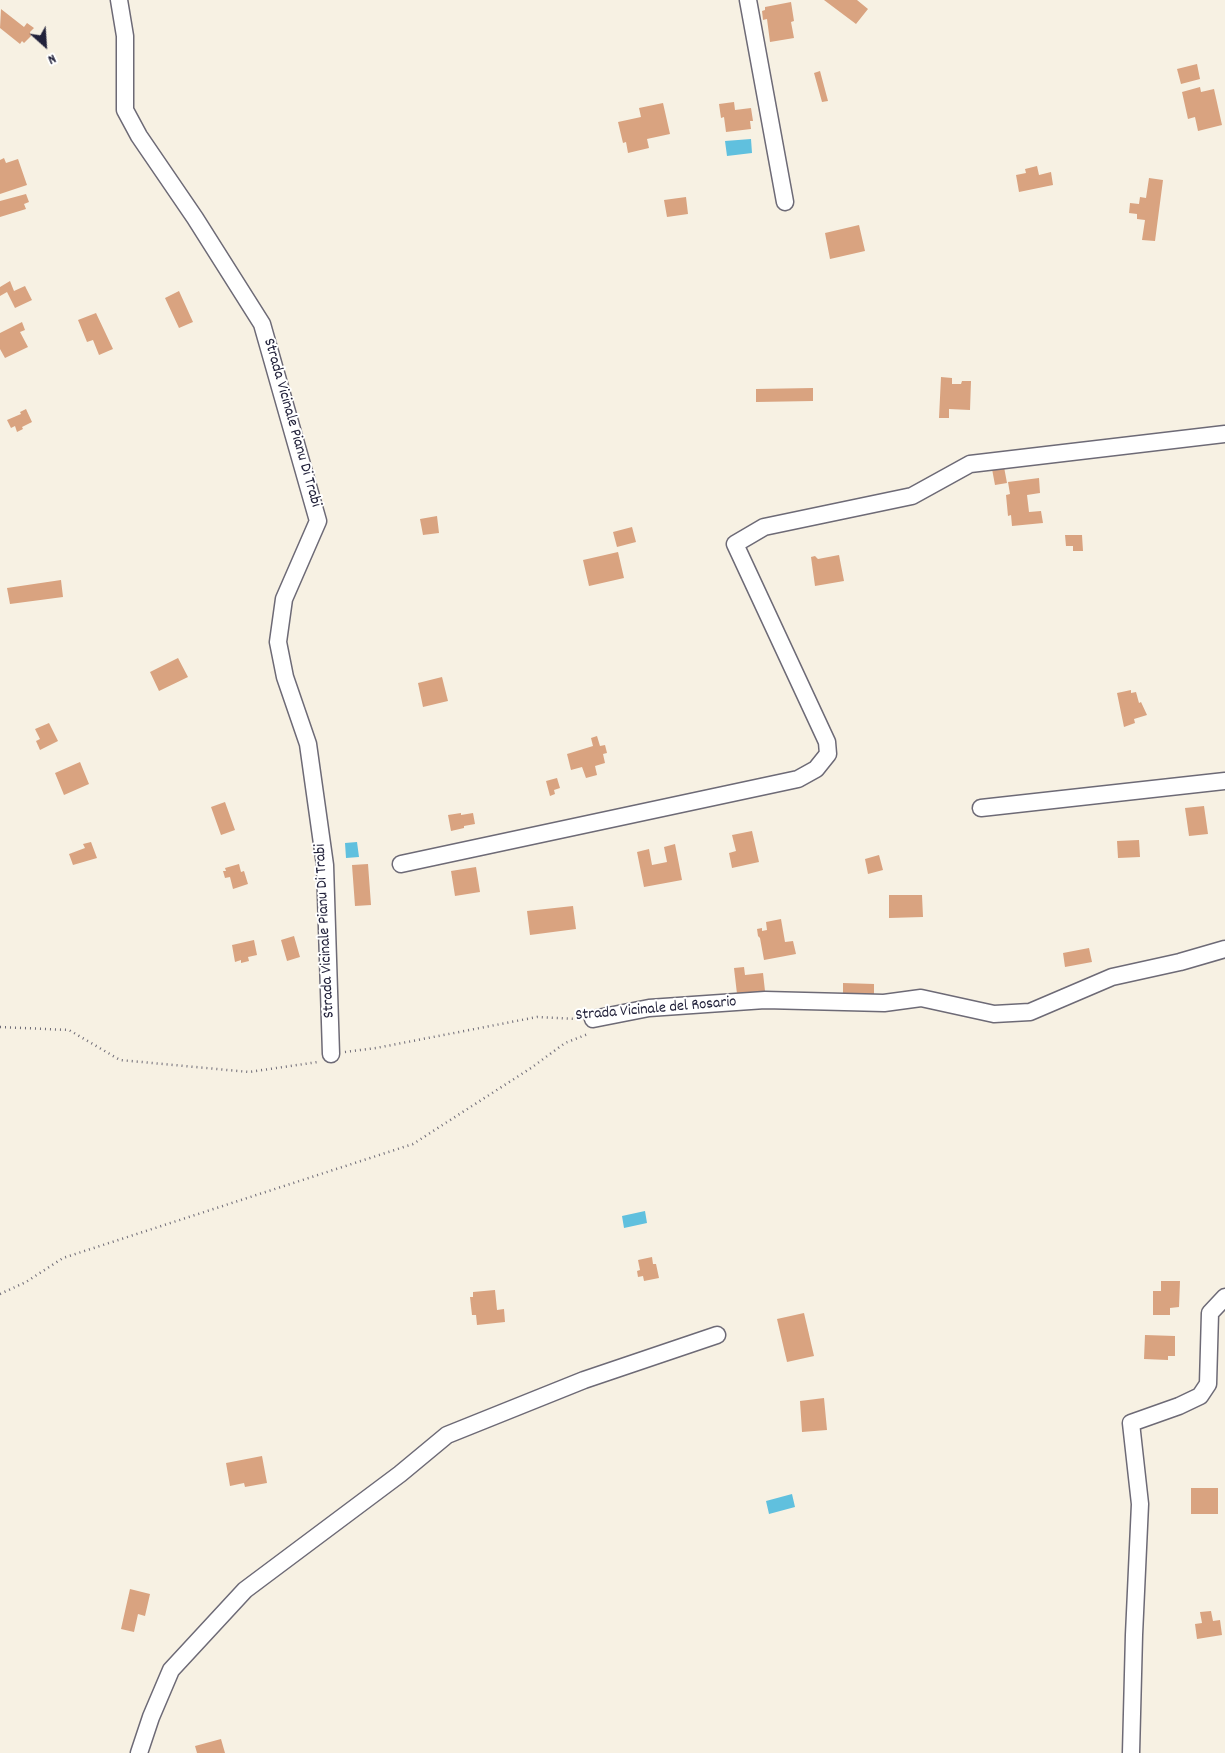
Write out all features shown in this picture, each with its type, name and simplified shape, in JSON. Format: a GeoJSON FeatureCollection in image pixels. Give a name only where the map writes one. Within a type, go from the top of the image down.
{"type":"FeatureCollection","features":[{"type":"Feature","properties":{"kind":"street","name":"Strada Vicinale Pianu Di Trabi"},"geometry":{"type":"LineString","coordinates":[[119,0],[125,36],[125,110],[139,136],[195,218],[262,324],[318,521],[284,599],[278,642],[285,677],[308,744],[325,865],[331,1054]]}},
{"type":"Feature","properties":{"kind":"street"},"geometry":{"type":"LineString","coordinates":[[748,0],[785,202]]}},
{"type":"Feature","properties":{"kind":"street"},"geometry":{"type":"LineString","coordinates":[[401,864],[798,779],[816,769],[828,754],[826,742],[735,544],[764,527],[912,496],[970,464],[1225,434]]}},
{"type":"Feature","properties":{"kind":"street"},"geometry":{"type":"LineString","coordinates":[[981,808],[1225,781]]}},
{"type":"Feature","properties":{"kind":"street","name":"Strada Vicinale del Rosario"},"geometry":{"type":"LineString","coordinates":[[594,1025],[650,1008],[765,1000],[884,1003],[921,998],[994,1014],[1030,1012],[1112,977],[1225,950]]}},
{"type":"Feature","properties":{"kind":"street"},"geometry":{"type":"LineString","coordinates":[[1131,1753],[1140,1504],[1131,1423],[1179,1406],[1200,1396],[1208,1384],[1210,1314],[1225,1297]]}},
{"type":"Feature","properties":{"kind":"street"},"geometry":{"type":"LineString","coordinates":[[139,1753],[151,1717],[171,1670],[245,1590],[400,1474],[447,1435],[584,1380],[717,1335]]}},
{"type":"Feature","properties":{"kind":"path","name":"Strada Vicinale del Rosario"},"geometry":{"type":"LineString","coordinates":[[0,1027],[69,1030],[120,1060],[249,1072],[323,1062],[331,1054],[376,1048],[537,1018],[594,1025]]}},
{"type":"Feature","properties":{"kind":"path"},"geometry":{"type":"LineString","coordinates":[[0,1294],[26,1282],[63,1258],[413,1144],[594,1025]]}},
{"type":"Feature","properties":{"kind":"water"},"geometry":{"type":"Polygon","coordinates":[[[751,139],[752,153],[727,156],[725,141],[751,139]]]}},
{"type":"Feature","properties":{"kind":"water"},"geometry":{"type":"Polygon","coordinates":[[[357,842],[359,857],[346,858],[345,843],[357,842]]]}},
{"type":"Feature","properties":{"kind":"water"},"geometry":{"type":"Polygon","coordinates":[[[645,1211],[647,1223],[624,1228],[622,1216],[645,1211]]]}},
{"type":"Feature","properties":{"kind":"water"},"geometry":{"type":"Polygon","coordinates":[[[792,1494],[795,1507],[769,1514],[766,1501],[792,1494]]]}},
{"type":"Feature","properties":{"kind":"building"},"geometry":{"type":"Polygon","coordinates":[[[824,0],[857,0],[868,9],[856,24],[824,0]]]}},
{"type":"Feature","properties":{"kind":"building"},"geometry":{"type":"Polygon","coordinates":[[[791,2],[794,21],[791,22],[794,38],[770,42],[767,19],[763,20],[762,11],[765,10],[765,7],[791,2]]]}},
{"type":"Feature","properties":{"kind":"building"},"geometry":{"type":"Polygon","coordinates":[[[1,9],[24,27],[27,23],[34,28],[30,32],[31,36],[24,43],[22,41],[20,44],[0,28],[1,9]]]}},
{"type":"Feature","properties":{"kind":"building"},"geometry":{"type":"Polygon","coordinates":[[[1197,64],[1200,79],[1181,84],[1177,69],[1197,64]]]}},
{"type":"Feature","properties":{"kind":"building"},"geometry":{"type":"Polygon","coordinates":[[[820,71],[828,101],[822,102],[814,73],[820,71]]]}},
{"type":"Feature","properties":{"kind":"building"},"geometry":{"type":"Polygon","coordinates":[[[1200,87],[1201,92],[1214,89],[1222,125],[1198,131],[1195,117],[1188,119],[1182,92],[1200,87]]]}},
{"type":"Feature","properties":{"kind":"building"},"geometry":{"type":"Polygon","coordinates":[[[734,102],[735,110],[751,108],[753,121],[750,121],[751,129],[726,132],[724,117],[721,118],[719,104],[734,102]]]}},
{"type":"Feature","properties":{"kind":"building"},"geometry":{"type":"Polygon","coordinates":[[[663,103],[670,134],[647,139],[649,148],[628,153],[626,142],[623,143],[618,122],[641,117],[639,108],[663,103]]]}},
{"type":"Feature","properties":{"kind":"building"},"geometry":{"type":"Polygon","coordinates":[[[4,158],[6,163],[18,159],[27,185],[0,194],[0,160],[4,158]]]}},
{"type":"Feature","properties":{"kind":"building"},"geometry":{"type":"Polygon","coordinates":[[[1037,166],[1039,175],[1051,172],[1053,185],[1019,192],[1016,175],[1026,173],[1025,169],[1037,166]]]}},
{"type":"Feature","properties":{"kind":"building"},"geometry":{"type":"Polygon","coordinates":[[[1149,178],[1163,180],[1155,241],[1142,240],[1145,220],[1137,219],[1137,214],[1129,213],[1130,203],[1139,204],[1140,197],[1146,198],[1149,178]]]}},
{"type":"Feature","properties":{"kind":"building"},"geometry":{"type":"Polygon","coordinates":[[[26,194],[29,202],[24,204],[26,209],[0,217],[0,201],[26,194]]]}},
{"type":"Feature","properties":{"kind":"building"},"geometry":{"type":"Polygon","coordinates":[[[686,197],[688,214],[667,217],[664,200],[686,197]]]}},
{"type":"Feature","properties":{"kind":"building"},"geometry":{"type":"Polygon","coordinates":[[[859,225],[865,251],[830,259],[825,233],[859,225]]]}},
{"type":"Feature","properties":{"kind":"building"},"geometry":{"type":"Polygon","coordinates":[[[10,281],[14,291],[25,286],[32,300],[15,308],[7,292],[0,296],[0,287],[10,281]]]}},
{"type":"Feature","properties":{"kind":"building"},"geometry":{"type":"Polygon","coordinates":[[[179,291],[193,322],[179,328],[165,298],[179,291]]]}},
{"type":"Feature","properties":{"kind":"building"},"geometry":{"type":"Polygon","coordinates":[[[96,313],[113,349],[99,355],[93,340],[87,342],[78,320],[96,313]]]}},
{"type":"Feature","properties":{"kind":"building"},"geometry":{"type":"Polygon","coordinates":[[[22,322],[25,330],[20,332],[28,347],[5,358],[0,349],[0,333],[22,322]]]}},
{"type":"Feature","properties":{"kind":"building"},"geometry":{"type":"Polygon","coordinates":[[[941,377],[952,378],[952,384],[971,381],[970,410],[949,409],[949,418],[939,418],[941,377]]]}},
{"type":"Feature","properties":{"kind":"building"},"geometry":{"type":"Polygon","coordinates":[[[813,388],[813,401],[756,402],[756,389],[813,388]]]}},
{"type":"Feature","properties":{"kind":"building"},"geometry":{"type":"Polygon","coordinates":[[[26,409],[32,422],[17,432],[15,426],[11,428],[7,420],[21,414],[20,412],[26,409]]]}},
{"type":"Feature","properties":{"kind":"building"},"geometry":{"type":"Polygon","coordinates":[[[1004,467],[1007,483],[995,485],[992,469],[1004,467]]]}},
{"type":"Feature","properties":{"kind":"building"},"geometry":{"type":"Polygon","coordinates":[[[1039,478],[1040,493],[1027,495],[1029,512],[1041,511],[1043,523],[1012,526],[1011,515],[1008,516],[1006,495],[1010,494],[1008,482],[1039,478]]]}},
{"type":"Feature","properties":{"kind":"building"},"geometry":{"type":"Polygon","coordinates":[[[437,516],[439,533],[423,535],[420,519],[437,516]]]}},
{"type":"Feature","properties":{"kind":"building"},"geometry":{"type":"Polygon","coordinates":[[[632,527],[636,542],[617,547],[613,532],[632,527]]]}},
{"type":"Feature","properties":{"kind":"building"},"geometry":{"type":"Polygon","coordinates":[[[1065,535],[1082,535],[1083,551],[1073,551],[1073,546],[1066,546],[1065,535]]]}},
{"type":"Feature","properties":{"kind":"building"},"geometry":{"type":"Polygon","coordinates":[[[618,552],[624,578],[589,586],[583,560],[618,552]]]}},
{"type":"Feature","properties":{"kind":"building"},"geometry":{"type":"Polygon","coordinates":[[[839,555],[844,581],[815,586],[811,557],[815,556],[818,559],[839,555]]]}},
{"type":"Feature","properties":{"kind":"building"},"geometry":{"type":"Polygon","coordinates":[[[61,580],[63,597],[10,604],[7,588],[61,580]]]}},
{"type":"Feature","properties":{"kind":"building"},"geometry":{"type":"Polygon","coordinates":[[[178,658],[188,677],[159,691],[150,672],[178,658]]]}},
{"type":"Feature","properties":{"kind":"building"},"geometry":{"type":"Polygon","coordinates":[[[442,677],[448,701],[423,707],[418,683],[442,677]]]}},
{"type":"Feature","properties":{"kind":"building"},"geometry":{"type":"Polygon","coordinates":[[[1131,690],[1131,693],[1136,692],[1139,703],[1141,702],[1147,715],[1134,719],[1135,723],[1124,727],[1117,693],[1131,690]]]}},
{"type":"Feature","properties":{"kind":"building"},"geometry":{"type":"Polygon","coordinates":[[[49,723],[58,741],[40,750],[36,741],[40,739],[35,729],[49,723]]]}},
{"type":"Feature","properties":{"kind":"building"},"geometry":{"type":"Polygon","coordinates":[[[597,736],[600,746],[605,745],[607,753],[603,754],[605,763],[595,766],[597,775],[586,778],[582,767],[571,770],[567,754],[593,746],[591,738],[597,736]]]}},
{"type":"Feature","properties":{"kind":"building"},"geometry":{"type":"Polygon","coordinates":[[[80,762],[89,784],[64,795],[55,773],[80,762]]]}},
{"type":"Feature","properties":{"kind":"building"},"geometry":{"type":"Polygon","coordinates":[[[557,778],[560,788],[554,790],[555,794],[550,796],[546,781],[557,778]]]}},
{"type":"Feature","properties":{"kind":"building"},"geometry":{"type":"Polygon","coordinates":[[[225,802],[235,830],[221,835],[211,807],[225,802]]]}},
{"type":"Feature","properties":{"kind":"building"},"geometry":{"type":"Polygon","coordinates":[[[1204,806],[1208,834],[1189,836],[1185,808],[1204,806]]]}},
{"type":"Feature","properties":{"kind":"building"},"geometry":{"type":"Polygon","coordinates":[[[461,813],[461,815],[473,813],[475,824],[451,831],[448,815],[461,813]]]}},
{"type":"Feature","properties":{"kind":"building"},"geometry":{"type":"Polygon","coordinates":[[[752,831],[759,862],[732,868],[729,853],[736,851],[732,835],[752,831]]]}},
{"type":"Feature","properties":{"kind":"building"},"geometry":{"type":"Polygon","coordinates":[[[1139,840],[1140,857],[1118,858],[1117,841],[1139,840]]]}},
{"type":"Feature","properties":{"kind":"building"},"geometry":{"type":"Polygon","coordinates":[[[91,842],[97,858],[73,865],[69,854],[85,848],[83,844],[91,842]]]}},
{"type":"Feature","properties":{"kind":"building"},"geometry":{"type":"Polygon","coordinates":[[[675,844],[682,880],[644,887],[637,852],[649,849],[652,865],[667,862],[664,847],[675,844]]]}},
{"type":"Feature","properties":{"kind":"building"},"geometry":{"type":"Polygon","coordinates":[[[879,855],[883,870],[868,874],[865,859],[879,855]]]}},
{"type":"Feature","properties":{"kind":"building"},"geometry":{"type":"Polygon","coordinates":[[[239,864],[241,872],[244,871],[248,884],[233,889],[230,877],[225,878],[223,871],[226,871],[225,868],[239,864]]]}},
{"type":"Feature","properties":{"kind":"building"},"geometry":{"type":"Polygon","coordinates":[[[368,864],[371,905],[355,906],[352,865],[368,864]]]}},
{"type":"Feature","properties":{"kind":"building"},"geometry":{"type":"Polygon","coordinates":[[[476,867],[480,892],[455,896],[451,871],[476,867]]]}},
{"type":"Feature","properties":{"kind":"building"},"geometry":{"type":"Polygon","coordinates":[[[889,895],[922,895],[923,917],[889,918],[889,895]]]}},
{"type":"Feature","properties":{"kind":"building"},"geometry":{"type":"Polygon","coordinates":[[[573,906],[576,929],[530,935],[527,911],[573,906]]]}},
{"type":"Feature","properties":{"kind":"building"},"geometry":{"type":"Polygon","coordinates":[[[781,919],[785,942],[793,941],[796,954],[764,960],[757,929],[767,930],[766,922],[781,919]]]}},
{"type":"Feature","properties":{"kind":"building"},"geometry":{"type":"Polygon","coordinates":[[[294,936],[300,957],[287,961],[281,940],[294,936]]]}},
{"type":"Feature","properties":{"kind":"building"},"geometry":{"type":"Polygon","coordinates":[[[254,940],[257,955],[248,957],[249,961],[241,963],[241,960],[235,962],[232,945],[254,940]]]}},
{"type":"Feature","properties":{"kind":"building"},"geometry":{"type":"Polygon","coordinates":[[[1089,948],[1092,962],[1065,967],[1063,953],[1089,948]]]}},
{"type":"Feature","properties":{"kind":"building"},"geometry":{"type":"Polygon","coordinates":[[[744,967],[745,975],[763,973],[765,991],[737,994],[734,968],[744,967]]]}},
{"type":"Feature","properties":{"kind":"building"},"geometry":{"type":"Polygon","coordinates":[[[843,983],[874,984],[874,998],[843,997],[843,983]]]}},
{"type":"Feature","properties":{"kind":"building"},"geometry":{"type":"Polygon","coordinates":[[[652,1257],[653,1264],[656,1264],[659,1278],[644,1281],[643,1276],[638,1277],[637,1271],[640,1270],[638,1260],[652,1257]]]}},
{"type":"Feature","properties":{"kind":"building"},"geometry":{"type":"Polygon","coordinates":[[[1161,1281],[1180,1281],[1179,1307],[1170,1308],[1170,1315],[1153,1315],[1153,1291],[1161,1291],[1161,1281]]]}},
{"type":"Feature","properties":{"kind":"building"},"geometry":{"type":"Polygon","coordinates":[[[495,1290],[497,1310],[504,1309],[505,1322],[477,1325],[476,1315],[472,1315],[470,1297],[473,1297],[473,1292],[495,1290]]]}},
{"type":"Feature","properties":{"kind":"building"},"geometry":{"type":"Polygon","coordinates":[[[804,1313],[814,1356],[787,1362],[777,1319],[804,1313]]]}},
{"type":"Feature","properties":{"kind":"building"},"geometry":{"type":"Polygon","coordinates":[[[1145,1335],[1175,1336],[1175,1356],[1168,1356],[1168,1360],[1144,1359],[1145,1335]]]}},
{"type":"Feature","properties":{"kind":"building"},"geometry":{"type":"Polygon","coordinates":[[[824,1398],[827,1430],[802,1432],[800,1401],[824,1398]]]}},
{"type":"Feature","properties":{"kind":"building"},"geometry":{"type":"Polygon","coordinates":[[[262,1456],[267,1483],[245,1487],[244,1483],[230,1486],[226,1463],[262,1456]]]}},
{"type":"Feature","properties":{"kind":"building"},"geometry":{"type":"Polygon","coordinates":[[[1191,1488],[1218,1488],[1218,1514],[1191,1514],[1191,1488]]]}},
{"type":"Feature","properties":{"kind":"building"},"geometry":{"type":"Polygon","coordinates":[[[130,1589],[150,1594],[145,1616],[138,1614],[134,1632],[121,1629],[130,1589]]]}},
{"type":"Feature","properties":{"kind":"building"},"geometry":{"type":"Polygon","coordinates":[[[1211,1611],[1213,1621],[1220,1620],[1222,1635],[1197,1639],[1195,1624],[1202,1623],[1200,1612],[1211,1611]]]}},
{"type":"Feature","properties":{"kind":"building"},"geometry":{"type":"Polygon","coordinates":[[[221,1739],[225,1753],[197,1753],[195,1746],[221,1739]]]}}]}
